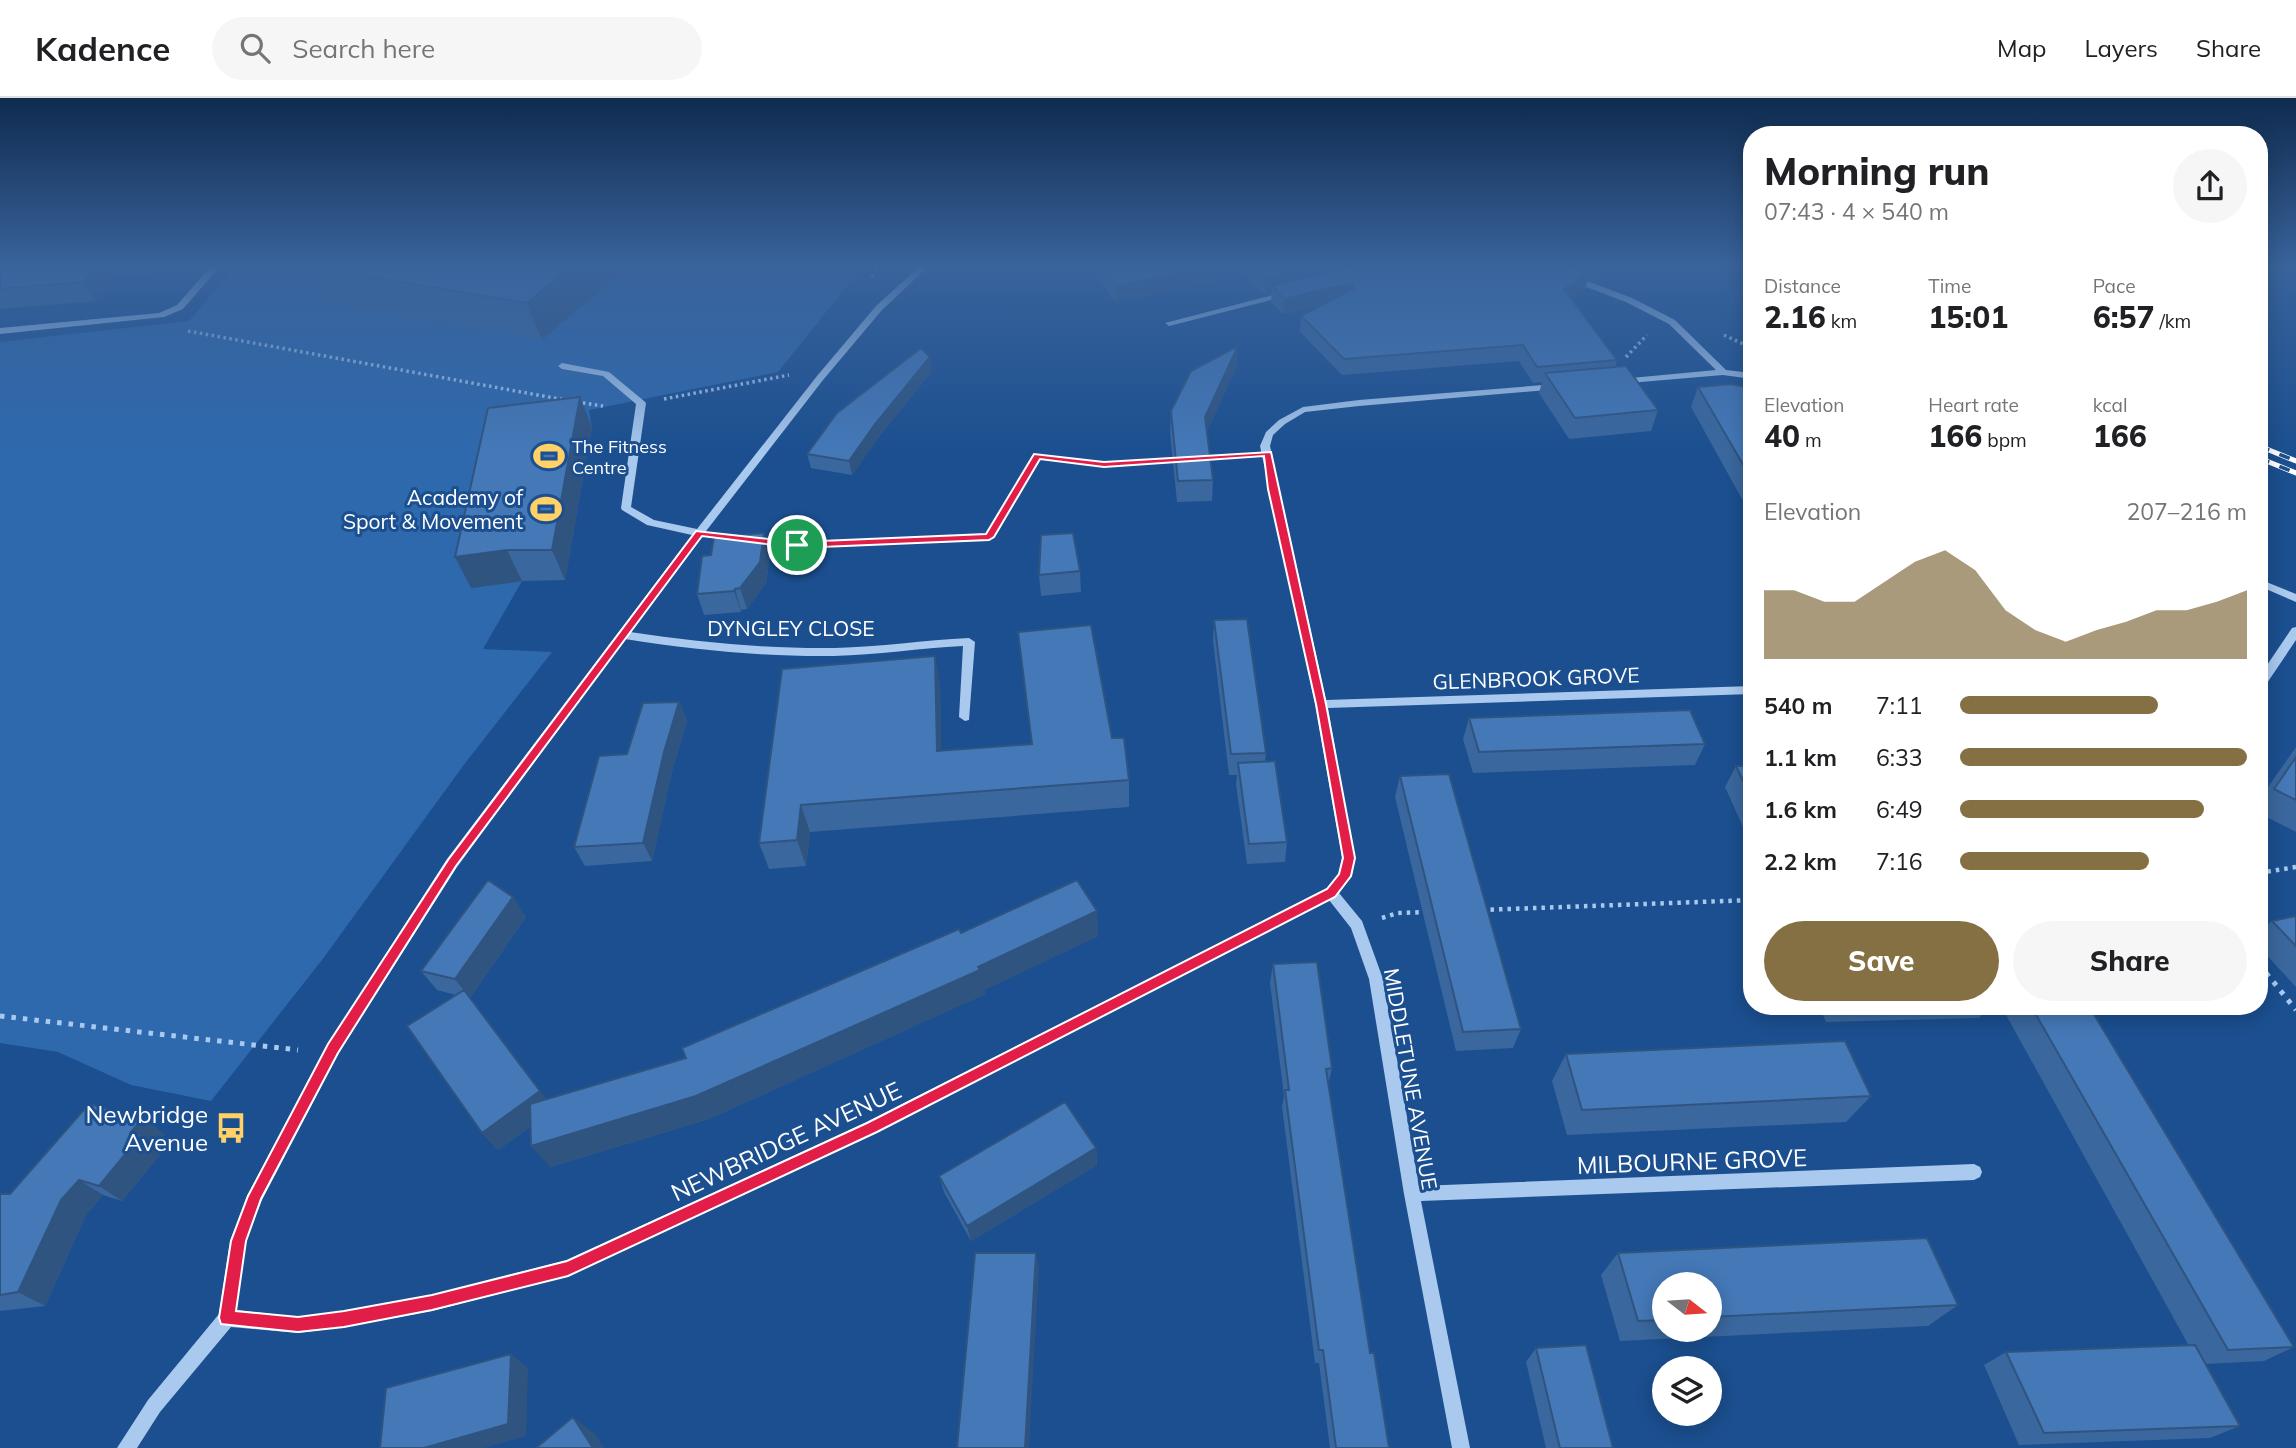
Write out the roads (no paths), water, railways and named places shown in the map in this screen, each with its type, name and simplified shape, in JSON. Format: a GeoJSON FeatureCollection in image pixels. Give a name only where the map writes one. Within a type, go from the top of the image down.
{"type":"FeatureCollection","features":[{"type":"Feature","properties":{"kind":"street"},"geometry":{"type":"LineString","coordinates":[[0,331],[30,328]]}},
{"type":"Feature","properties":{"kind":"street"},"geometry":{"type":"LineString","coordinates":[[126,1448],[154,1406],[227,1318],[238,1241],[255,1196],[333,1049],[452,863],[699,533],[863,328]]}},
{"type":"Feature","properties":{"kind":"street"},"geometry":{"type":"LineString","coordinates":[[1678,328],[1723,373]]}},
{"type":"Feature","properties":{"kind":"street"},"geometry":{"type":"LineString","coordinates":[[562,366],[606,374],[641,402],[626,508],[651,523],[699,533]]}},
{"type":"Feature","properties":{"kind":"street"},"geometry":{"type":"LineString","coordinates":[[1605,384],[1723,373],[1743,375]]}},
{"type":"Feature","properties":{"kind":"street"},"geometry":{"type":"LineString","coordinates":[[1331,893],[1345,876],[1349,858],[1321,704],[1273,489],[1265,446],[1269,434],[1282,422],[1303,410],[1566,386]]}},
{"type":"Feature","properties":{"kind":"street"},"geometry":{"type":"LineString","coordinates":[[2268,586],[2296,598]]}},
{"type":"Feature","properties":{"kind":"street"},"geometry":{"type":"LineString","coordinates":[[2268,673],[2296,631]]}},
{"type":"Feature","properties":{"kind":"street","name":"DYNGLEY CLOSE"},"geometry":{"type":"LineString","coordinates":[[622,635],[697,647],[787,651],[837,652],[969,642],[965,717]]}},
{"type":"Feature","properties":{"kind":"street","name":"GLENBROOK GROVE"},"geometry":{"type":"LineString","coordinates":[[1321,704],[1743,690]]}},
{"type":"Feature","properties":{"kind":"street","name":"NEWBRIDGE AVENUE"},"geometry":{"type":"LineString","coordinates":[[227,1318],[298,1325],[344,1319],[432,1303],[568,1268],[872,1127],[1331,893]]}},
{"type":"Feature","properties":{"kind":"street","name":"MIDDLETUNE AVENUE"},"geometry":{"type":"LineString","coordinates":[[1331,893],[1357,925],[1376,979],[1412,1194],[1461,1448]]}},
{"type":"Feature","properties":{"kind":"street","name":"MILBOURNE GROVE"},"geometry":{"type":"LineString","coordinates":[[1412,1194],[1974,1172]]}},
{"type":"Feature","properties":{"kind":"railway"},"geometry":{"type":"LineString","coordinates":[[2268,450],[2296,461]]}},
{"type":"Feature","properties":{"kind":"railway"},"geometry":{"type":"LineString","coordinates":[[2268,462],[2296,473]]}},
{"type":"Feature","properties":{"kind":"place","name":"The Fitness Centre"},"geometry":{"type":"Point","coordinates":[549,456]}},
{"type":"Feature","properties":{"kind":"place","name":"Academy of Sport & Movement"},"geometry":{"type":"Point","coordinates":[546,509]}},
{"type":"Feature","properties":{"kind":"place","name":"Newbridge Avenue"},"geometry":{"type":"Point","coordinates":[231,1128]}}]}
